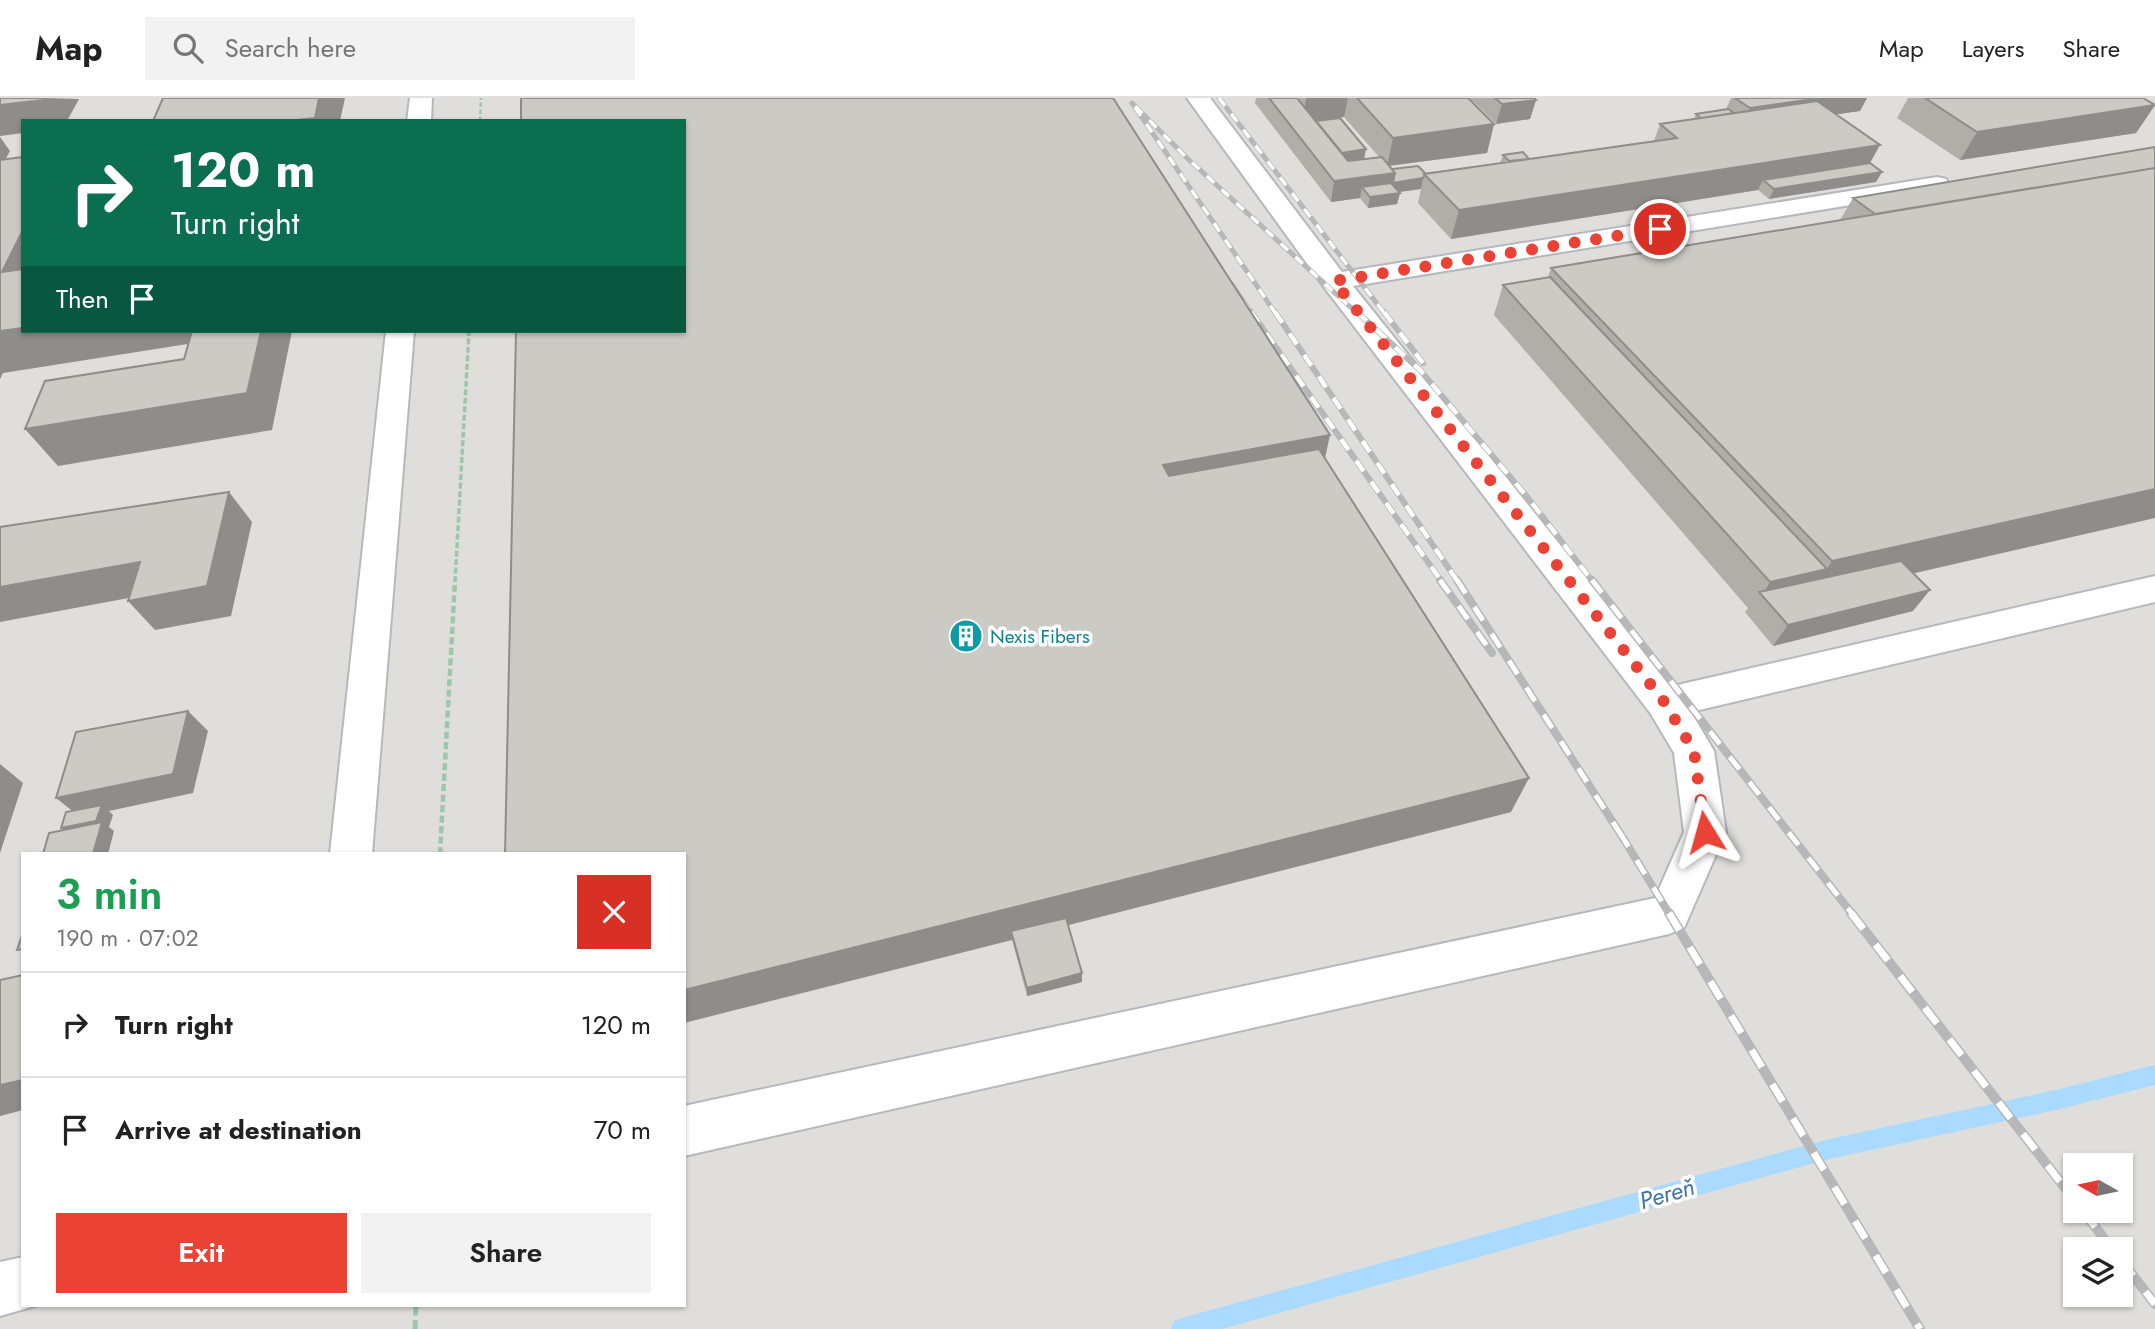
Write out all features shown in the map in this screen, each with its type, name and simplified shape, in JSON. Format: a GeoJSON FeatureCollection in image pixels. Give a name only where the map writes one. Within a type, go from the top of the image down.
{"type":"FeatureCollection","features":[{"type":"Feature","properties":{"kind":"lane"},"geometry":{"type":"LineString","coordinates":[[419,119],[421,98]]}},
{"type":"Feature","properties":{"kind":"lane"},"geometry":{"type":"LineString","coordinates":[[686,1131],[1669,914],[1705,832],[1694,751],[1665,703],[1334,281],[1198,98]]}},
{"type":"Feature","properties":{"kind":"lane"},"geometry":{"type":"LineString","coordinates":[[1334,281],[1962,180]]}},
{"type":"Feature","properties":{"kind":"lane"},"geometry":{"type":"LineString","coordinates":[[351,852],[400,333]]}},
{"type":"Feature","properties":{"kind":"lane"},"geometry":{"type":"LineString","coordinates":[[1665,703],[2155,589]]}},
{"type":"Feature","properties":{"kind":"lane"},"geometry":{"type":"LineString","coordinates":[[0,1289],[21,1284]]}},
{"type":"Feature","properties":{"kind":"path"},"geometry":{"type":"LineString","coordinates":[[480,119],[481,98]]}},
{"type":"Feature","properties":{"kind":"path"},"geometry":{"type":"LineString","coordinates":[[440,852],[469,333]]}},
{"type":"Feature","properties":{"kind":"path"},"geometry":{"type":"LineString","coordinates":[[415,1329],[416,1307]]}},
{"type":"Feature","properties":{"kind":"shaded area"},"geometry":{"type":"Polygon","coordinates":[[[0,98],[2155,98],[2155,1329],[0,1329],[0,98]]]}},
{"type":"Feature","properties":{"kind":"building"},"geometry":{"type":"Polygon","coordinates":[[[0,98],[45,98],[0,105],[0,98]]]}},
{"type":"Feature","properties":{"kind":"building"},"geometry":{"type":"Polygon","coordinates":[[[163,98],[319,98],[315,118],[154,119],[163,98]]]}},
{"type":"Feature","properties":{"kind":"building","name":"Nexis Fibers"},"geometry":{"type":"Polygon","coordinates":[[[521,98],[1113,98],[1330,435],[1163,465],[1169,476],[1319,449],[1529,778],[686,989],[686,852],[505,852],[516,333],[686,333],[686,119],[521,119],[521,98]]]}},
{"type":"Feature","properties":{"kind":"building"},"geometry":{"type":"Polygon","coordinates":[[[1269,98],[1297,98],[1348,161],[1382,157],[1395,173],[1334,181],[1269,98]]]}},
{"type":"Feature","properties":{"kind":"building"},"geometry":{"type":"Polygon","coordinates":[[[1357,98],[1468,98],[1494,124],[1393,138],[1357,98]]]}},
{"type":"Feature","properties":{"kind":"building"},"geometry":{"type":"Polygon","coordinates":[[[1495,98],[1534,98],[1536,100],[1502,104],[1495,98]]]}},
{"type":"Feature","properties":{"kind":"building"},"geometry":{"type":"Polygon","coordinates":[[[1735,98],[1821,98],[1750,108],[1735,98]]]}},
{"type":"Feature","properties":{"kind":"building"},"geometry":{"type":"Polygon","coordinates":[[[1925,98],[2143,98],[2155,105],[1977,132],[1925,98]]]}},
{"type":"Feature","properties":{"kind":"building"},"geometry":{"type":"Polygon","coordinates":[[[1817,101],[1880,145],[1459,210],[1424,174],[1677,138],[1660,124],[1817,101]]]}},
{"type":"Feature","properties":{"kind":"building"},"geometry":{"type":"Polygon","coordinates":[[[1728,109],[1734,113],[1701,118],[1696,114],[1728,109]]]}},
{"type":"Feature","properties":{"kind":"building"},"geometry":{"type":"Polygon","coordinates":[[[1340,118],[1366,149],[1342,153],[1316,121],[1340,118]]]}},
{"type":"Feature","properties":{"kind":"building"},"geometry":{"type":"Polygon","coordinates":[[[2155,147],[2155,168],[1875,214],[1853,198],[2155,147]]]}},
{"type":"Feature","properties":{"kind":"building"},"geometry":{"type":"Polygon","coordinates":[[[1523,152],[1529,159],[1509,161],[1503,155],[1523,152]]]}},
{"type":"Feature","properties":{"kind":"building"},"geometry":{"type":"Polygon","coordinates":[[[21,157],[21,234],[2,272],[21,269],[21,328],[0,331],[0,160],[21,157]]]}},
{"type":"Feature","properties":{"kind":"building"},"geometry":{"type":"Polygon","coordinates":[[[1870,163],[1882,172],[1774,189],[1763,180],[1870,163]]]}},
{"type":"Feature","properties":{"kind":"building"},"geometry":{"type":"Polygon","coordinates":[[[1418,166],[1425,173],[1423,178],[1393,183],[1395,173],[1392,169],[1418,166]]]}},
{"type":"Feature","properties":{"kind":"building"},"geometry":{"type":"Polygon","coordinates":[[[2155,168],[2155,489],[1832,561],[1551,268],[2155,168]]]}},
{"type":"Feature","properties":{"kind":"building"},"geometry":{"type":"Polygon","coordinates":[[[1391,183],[1400,193],[1370,197],[1362,187],[1391,183]]]}},
{"type":"Feature","properties":{"kind":"building"},"geometry":{"type":"Polygon","coordinates":[[[1550,277],[1827,569],[1770,582],[1503,285],[1550,277]]]}},
{"type":"Feature","properties":{"kind":"building"},"geometry":{"type":"Polygon","coordinates":[[[191,333],[261,333],[247,393],[25,429],[45,381],[184,359],[191,333]]]}},
{"type":"Feature","properties":{"kind":"building"},"geometry":{"type":"Polygon","coordinates":[[[229,492],[207,586],[128,601],[140,562],[0,587],[0,527],[229,492]]]}},
{"type":"Feature","properties":{"kind":"building"},"geometry":{"type":"Polygon","coordinates":[[[1901,561],[1930,590],[1788,625],[1759,592],[1901,561]]]}},
{"type":"Feature","properties":{"kind":"building"},"geometry":{"type":"Polygon","coordinates":[[[188,711],[173,774],[56,798],[76,732],[188,711]]]}},
{"type":"Feature","properties":{"kind":"building"},"geometry":{"type":"Polygon","coordinates":[[[102,805],[96,821],[61,828],[66,812],[102,805]]]}},
{"type":"Feature","properties":{"kind":"building"},"geometry":{"type":"Polygon","coordinates":[[[102,822],[94,852],[44,852],[49,833],[102,822]]]}},
{"type":"Feature","properties":{"kind":"building"},"geometry":{"type":"Polygon","coordinates":[[[1066,918],[1082,973],[1027,988],[1011,931],[1066,918]]]}},
{"type":"Feature","properties":{"kind":"building"},"geometry":{"type":"Polygon","coordinates":[[[21,975],[21,1080],[0,1085],[0,980],[21,975]]]}},
{"type":"Feature","properties":{"kind":"waterway","name":"Pereň"},"geometry":{"type":"LineString","coordinates":[[1182,1329],[1825,1150],[2056,1100],[2155,1075]]}},
{"type":"Feature","properties":{"kind":"railway"},"geometry":{"type":"LineString","coordinates":[[1219,98],[1385,314]]}},
{"type":"Feature","properties":{"kind":"railway"},"geometry":{"type":"LineString","coordinates":[[1276,314],[1132,103],[1187,158],[1358,314]]}},
{"type":"Feature","properties":{"kind":"railway"},"geometry":{"type":"LineString","coordinates":[[1232,285],[1252,314]]}},
{"type":"Feature","properties":{"kind":"railway"},"geometry":{"type":"LineString","coordinates":[[1251,312],[1442,582]]}},
{"type":"Feature","properties":{"kind":"railway"},"geometry":{"type":"LineString","coordinates":[[1275,312],[1458,582]]}},
{"type":"Feature","properties":{"kind":"railway"},"geometry":{"type":"LineString","coordinates":[[1357,312],[1420,370],[1528,498],[1593,582]]}},
{"type":"Feature","properties":{"kind":"railway"},"geometry":{"type":"LineString","coordinates":[[1384,312],[1423,363]]}},
{"type":"Feature","properties":{"kind":"railway"},"geometry":{"type":"LineString","coordinates":[[1440,580],[1492,653]]}},
{"type":"Feature","properties":{"kind":"railway"},"geometry":{"type":"LineString","coordinates":[[1457,580],[1623,837]]}},
{"type":"Feature","properties":{"kind":"railway"},"geometry":{"type":"LineString","coordinates":[[1592,580],[1853,915]]}},
{"type":"Feature","properties":{"kind":"railway"},"geometry":{"type":"LineString","coordinates":[[1620,833],[1623,837]]}},
{"type":"Feature","properties":{"kind":"railway"},"geometry":{"type":"LineString","coordinates":[[1623,837],[1625,841]]}},
{"type":"Feature","properties":{"kind":"railway"},"geometry":{"type":"LineString","coordinates":[[1623,837],[1670,915]]}},
{"type":"Feature","properties":{"kind":"railway"},"geometry":{"type":"LineString","coordinates":[[1669,913],[1920,1329]]}},
{"type":"Feature","properties":{"kind":"railway"},"geometry":{"type":"LineString","coordinates":[[1851,913],[2063,1185]]}},
{"type":"Feature","properties":{"kind":"railway"},"geometry":{"type":"LineString","coordinates":[[2092,1223],[2103,1237]]}},
{"type":"Feature","properties":{"kind":"railway"},"geometry":{"type":"LineString","coordinates":[[2133,1276],[2155,1304]]}},
{"type":"Feature","properties":{"kind":"place","name":"Nexis Fibers"},"geometry":{"type":"Point","coordinates":[966,636]}},
{"type":"Feature","properties":{"kind":"route"},"geometry":{"type":"LineString","coordinates":[[1660,229],[1334,281],[1665,703],[1694,751],[1705,832]]}}]}
